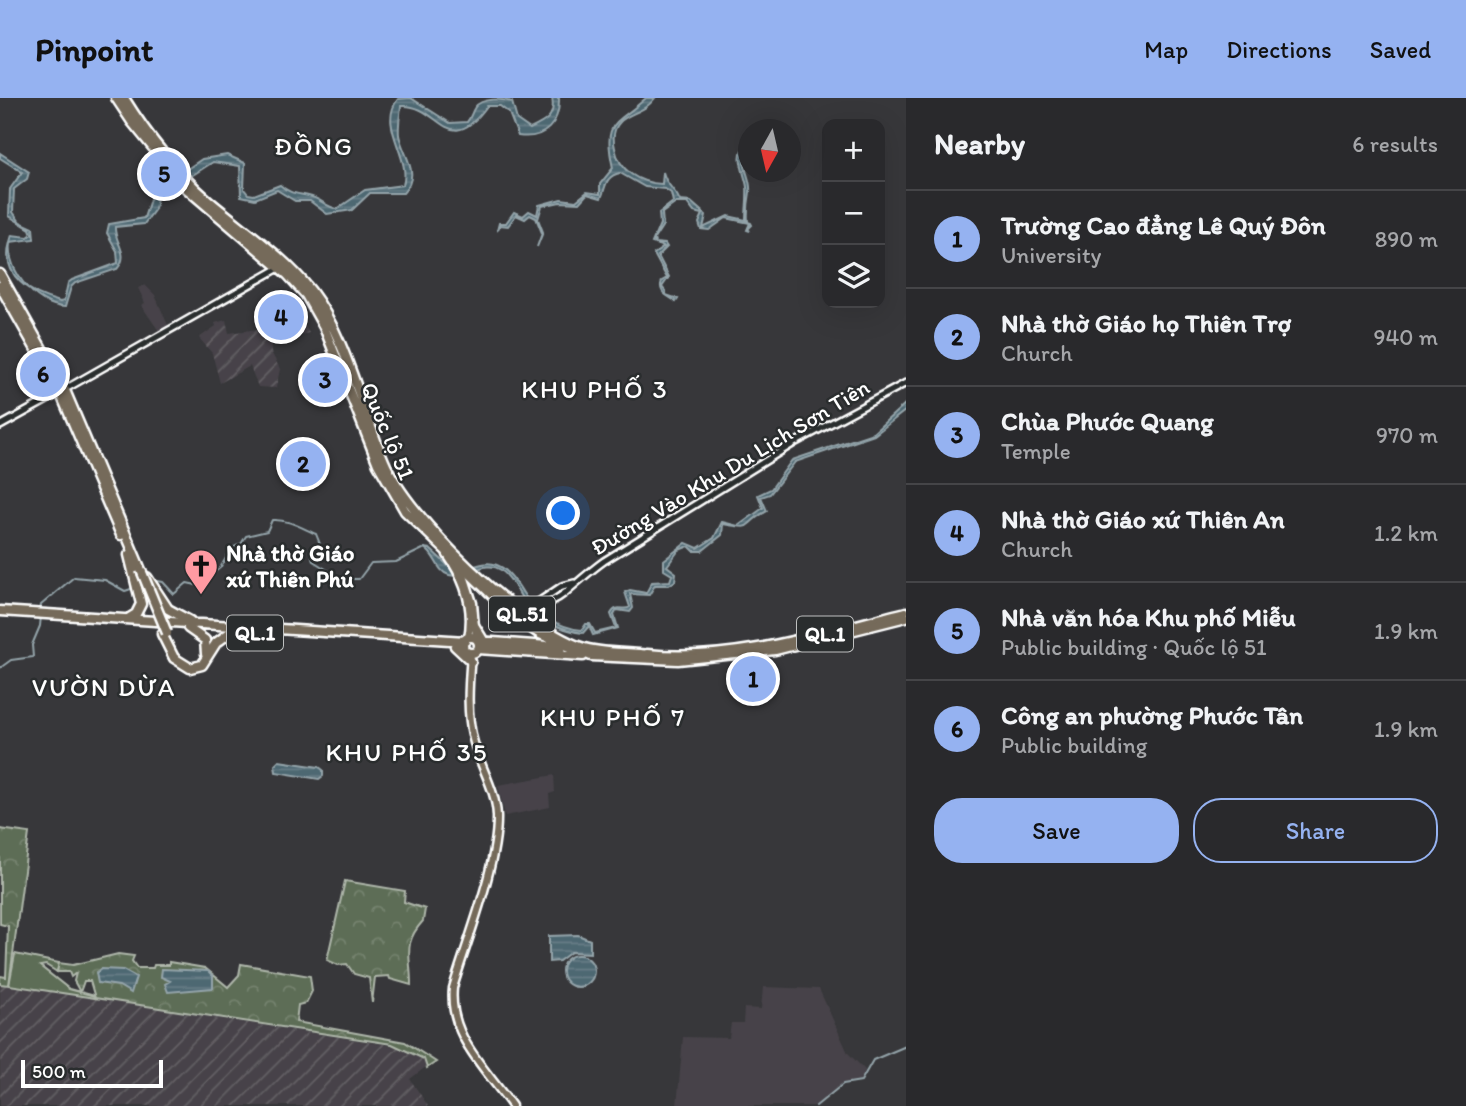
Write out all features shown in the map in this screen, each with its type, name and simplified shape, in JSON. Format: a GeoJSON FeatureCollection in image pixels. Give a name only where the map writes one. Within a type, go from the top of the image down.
{"type":"FeatureCollection","features":[{"type":"Feature","properties":{"kind":"highway","name":"QL.51"},"geometry":{"type":"LineString","coordinates":[[116,98],[175,171]]}},
{"type":"Feature","properties":{"kind":"highway","name":"QL.51"},"geometry":{"type":"LineString","coordinates":[[124,98],[175,171]]}},
{"type":"Feature","properties":{"kind":"highway","name":"Quốc lộ 51"},"geometry":{"type":"LineString","coordinates":[[175,171],[281,265],[306,295],[324,327],[378,464],[395,496],[461,567],[528,626],[579,650],[671,656],[742,653],[906,615]]}},
{"type":"Feature","properties":{"kind":"highway"},"geometry":{"type":"LineString","coordinates":[[0,274],[64,388],[178,663],[190,668],[202,665],[216,643],[232,631]]}},
{"type":"Feature","properties":{"kind":"highway"},"geometry":{"type":"LineString","coordinates":[[0,286],[59,390],[132,554]]}},
{"type":"Feature","properties":{"kind":"highway","name":"Quốc lộ 51"},"geometry":{"type":"LineString","coordinates":[[461,567],[579,650]]}},
{"type":"Feature","properties":{"kind":"highway"},"geometry":{"type":"LineString","coordinates":[[140,573],[168,609],[200,624]]}},
{"type":"Feature","properties":{"kind":"highway"},"geometry":{"type":"LineString","coordinates":[[128,619],[136,614],[141,604],[138,586],[140,573]]}},
{"type":"Feature","properties":{"kind":"highway","name":"QL.1"},"geometry":{"type":"LineString","coordinates":[[0,613],[232,631],[455,644]]}},
{"type":"Feature","properties":{"kind":"highway","name":"Quốc lộ 51"},"geometry":{"type":"LineString","coordinates":[[842,630],[882,618],[906,615]]}},
{"type":"Feature","properties":{"kind":"highway","name":"QL.1"},"geometry":{"type":"LineString","coordinates":[[41,616],[200,624],[455,644],[471,648],[490,646],[579,650]]}},
{"type":"Feature","properties":{"kind":"highway"},"geometry":{"type":"LineString","coordinates":[[455,644],[472,625],[481,639],[490,646]]}},
{"type":"Feature","properties":{"kind":"highway"},"geometry":{"type":"LineString","coordinates":[[165,633],[178,656],[193,663],[202,659],[207,645],[202,636],[188,628]]}},
{"type":"Feature","properties":{"kind":"highway"},"geometry":{"type":"LineString","coordinates":[[455,644],[471,648],[490,646]]}},
{"type":"Feature","properties":{"kind":"main road"},"geometry":{"type":"LineString","coordinates":[[461,567],[473,603],[469,716],[497,813],[489,865],[453,989],[453,1007],[465,1043],[512,1106]]}},
{"type":"Feature","properties":{"kind":"street"},"geometry":{"type":"LineString","coordinates":[[67,388],[281,265]]}},
{"type":"Feature","properties":{"kind":"street","name":"Đường Vào Khu Du Lịch Sơn Tiên"},"geometry":{"type":"LineString","coordinates":[[524,611],[562,586],[574,583],[796,442],[906,383]]}},
{"type":"Feature","properties":{"kind":"street"},"geometry":{"type":"LineString","coordinates":[[0,426],[58,394]]}},
{"type":"Feature","properties":{"kind":"street","name":"Đường Vào Khu Du Lịch Sơn Tiên"},"geometry":{"type":"LineString","coordinates":[[533,618],[538,604]]}},
{"type":"Feature","properties":{"kind":"shaded area"},"geometry":{"type":"Polygon","coordinates":[[[145,285],[155,295],[170,330],[161,334],[141,305],[145,303],[138,288],[145,285]]]}},
{"type":"Feature","properties":{"kind":"shaded area"},"geometry":{"type":"Polygon","coordinates":[[[226,320],[229,333],[303,323],[309,333],[280,341],[277,339],[271,344],[271,352],[280,369],[276,388],[258,387],[250,366],[220,383],[212,353],[199,338],[216,326],[215,323],[226,320]]]}},
{"type":"Feature","properties":{"kind":"shaded area"},"geometry":{"type":"Polygon","coordinates":[[[753,657],[755,669],[770,696],[760,701],[744,684],[743,658],[753,657]]]}},
{"type":"Feature","properties":{"kind":"shaded area"},"geometry":{"type":"Polygon","coordinates":[[[554,775],[555,792],[549,794],[550,807],[505,816],[498,785],[554,775]]]}},
{"type":"Feature","properties":{"kind":"shaded area"},"geometry":{"type":"Polygon","coordinates":[[[0,984],[401,1047],[427,1062],[427,1066],[410,1079],[428,1106],[0,1106],[0,984]]]}},
{"type":"Feature","properties":{"kind":"shaded area"},"geometry":{"type":"Polygon","coordinates":[[[763,987],[819,989],[848,1053],[865,1070],[861,1081],[843,1084],[816,1106],[677,1106],[683,1037],[729,1038],[731,1023],[743,1023],[744,1008],[761,1009],[763,987]]]}},
{"type":"Feature","properties":{"kind":"green space"},"geometry":{"type":"Polygon","coordinates":[[[0,829],[29,833],[9,985],[0,984],[0,976],[6,977],[8,926],[0,924],[0,829]]]}},
{"type":"Feature","properties":{"kind":"green space"},"geometry":{"type":"Polygon","coordinates":[[[345,881],[405,891],[404,902],[425,909],[423,921],[410,943],[411,985],[390,979],[389,976],[375,977],[372,1003],[369,978],[354,974],[347,964],[338,965],[327,960],[345,881]]]}},
{"type":"Feature","properties":{"kind":"green space"},"geometry":{"type":"Polygon","coordinates":[[[15,954],[59,963],[57,972],[46,965],[40,966],[69,989],[95,998],[9,985],[15,954]]]}},
{"type":"Feature","properties":{"kind":"green space"},"geometry":{"type":"Polygon","coordinates":[[[118,954],[134,956],[132,961],[137,968],[169,965],[169,962],[205,968],[228,987],[239,975],[241,964],[310,976],[312,991],[306,1003],[298,1005],[296,1022],[405,1042],[436,1062],[427,1068],[424,1059],[392,1044],[95,998],[90,981],[84,981],[80,992],[74,981],[76,973],[71,977],[69,972],[57,972],[59,963],[73,965],[118,954]]]}},
{"type":"Feature","properties":{"kind":"water"},"geometry":{"type":"Polygon","coordinates":[[[411,98],[450,123],[467,122],[475,107],[482,102],[498,99],[508,101],[512,102],[517,120],[530,129],[548,118],[552,110],[552,98],[559,98],[554,122],[543,132],[528,137],[518,136],[509,113],[500,106],[487,106],[473,122],[462,129],[452,129],[414,107],[401,106],[399,135],[410,164],[411,178],[408,186],[403,193],[370,193],[352,210],[327,214],[310,201],[295,201],[277,190],[255,199],[241,196],[240,166],[213,162],[157,198],[155,209],[144,224],[115,227],[122,253],[121,264],[117,269],[75,283],[71,287],[65,307],[43,300],[30,289],[49,299],[64,301],[68,283],[72,280],[118,263],[117,251],[107,233],[109,224],[144,218],[152,193],[202,159],[227,155],[245,163],[244,189],[248,194],[254,195],[280,185],[291,192],[312,197],[337,209],[365,190],[403,185],[405,174],[391,120],[398,99],[411,98]]]}},
{"type":"Feature","properties":{"kind":"water"},"geometry":{"type":"Polygon","coordinates":[[[646,98],[655,98],[646,107],[620,122],[616,128],[614,145],[617,156],[631,174],[646,181],[662,184],[663,172],[680,201],[691,202],[706,215],[703,228],[728,216],[746,220],[746,182],[749,182],[748,222],[751,223],[752,225],[748,229],[750,231],[747,230],[750,223],[726,218],[709,230],[701,229],[699,223],[703,214],[694,212],[687,203],[676,203],[662,213],[663,225],[654,239],[655,243],[665,244],[667,247],[658,256],[669,277],[662,287],[666,295],[661,289],[661,285],[667,278],[654,254],[664,247],[652,243],[660,224],[659,213],[673,202],[671,193],[665,189],[645,187],[620,173],[608,180],[601,198],[587,194],[579,203],[560,202],[542,206],[538,219],[543,232],[537,247],[542,233],[536,218],[530,215],[525,219],[516,215],[508,226],[500,225],[497,231],[499,223],[506,223],[514,212],[523,216],[529,211],[537,215],[539,205],[561,199],[576,201],[587,192],[600,194],[600,184],[613,168],[609,140],[614,125],[646,98]]]}},
{"type":"Feature","properties":{"kind":"water"},"geometry":{"type":"Polygon","coordinates":[[[0,153],[29,172],[27,179],[14,189],[13,212],[20,222],[33,228],[34,239],[11,242],[12,235],[28,237],[32,234],[30,229],[9,216],[10,189],[22,172],[0,158],[0,153]]]}},
{"type":"Feature","properties":{"kind":"water"},"geometry":{"type":"Polygon","coordinates":[[[11,242],[11,259],[16,271],[30,289],[20,282],[10,265],[8,254],[11,242]]]}},
{"type":"Feature","properties":{"kind":"water"},"geometry":{"type":"Polygon","coordinates":[[[906,403],[906,410],[874,435],[795,462],[770,494],[761,497],[767,511],[748,525],[741,527],[723,524],[722,535],[702,551],[694,551],[689,546],[679,550],[667,566],[676,573],[675,581],[669,585],[655,585],[649,595],[630,594],[633,608],[630,612],[617,610],[614,615],[618,628],[593,635],[589,626],[583,633],[558,626],[534,613],[501,570],[488,566],[462,575],[449,575],[441,570],[424,548],[430,549],[454,571],[486,563],[501,567],[512,577],[534,607],[557,623],[582,630],[586,624],[590,624],[595,633],[616,628],[611,614],[613,611],[618,608],[630,607],[625,592],[630,590],[646,593],[652,582],[670,581],[672,575],[664,570],[664,560],[686,543],[698,548],[714,538],[722,522],[738,526],[763,508],[758,495],[771,489],[792,460],[873,433],[906,403]]]}},
{"type":"Feature","properties":{"kind":"water"},"geometry":{"type":"Polygon","coordinates":[[[279,761],[319,767],[323,770],[323,776],[319,779],[276,772],[275,765],[279,761]]]}},
{"type":"Feature","properties":{"kind":"water"},"geometry":{"type":"Polygon","coordinates":[[[578,935],[590,940],[590,953],[571,952],[559,961],[549,962],[549,936],[578,935]]]}},
{"type":"Feature","properties":{"kind":"water"},"geometry":{"type":"Polygon","coordinates":[[[578,955],[589,960],[594,971],[589,982],[578,987],[567,982],[562,971],[567,960],[578,955]]]}},
{"type":"Feature","properties":{"kind":"water"},"geometry":{"type":"Polygon","coordinates":[[[101,969],[123,970],[136,977],[131,993],[119,986],[98,983],[96,973],[101,969]]]}},
{"type":"Feature","properties":{"kind":"water"},"geometry":{"type":"Polygon","coordinates":[[[162,969],[208,971],[213,976],[213,988],[168,992],[165,984],[170,981],[161,977],[162,969]]]}},
{"type":"Feature","properties":{"kind":"waterway"},"geometry":{"type":"LineString","coordinates":[[153,580],[163,582],[174,594],[187,583],[201,586],[208,583],[208,577],[220,568],[232,548],[241,544],[246,536],[267,531],[272,520],[289,522],[316,534],[322,549],[321,553],[312,556],[313,561],[342,579],[359,579],[371,563],[396,562],[423,549]]}},
{"type":"Feature","properties":{"kind":"waterway"},"geometry":{"type":"LineString","coordinates":[[40,611],[41,605],[74,577],[105,580],[125,591],[131,589],[132,583]]}},
{"type":"Feature","properties":{"kind":"waterway"},"geometry":{"type":"LineString","coordinates":[[0,668],[11,660],[33,657],[32,645],[41,616]]}},
{"type":"Feature","properties":{"kind":"waterway"},"geometry":{"type":"LineString","coordinates":[[816,1106],[843,1084],[861,1081],[873,1060],[906,1046]]}},
{"type":"Feature","properties":{"kind":"place","name":"Nhà văn hóa Khu phố Miễu"},"geometry":{"type":"Point","coordinates":[164,174]}},
{"type":"Feature","properties":{"kind":"place","name":"Nhà thờ Giáo xứ Thiên An"},"geometry":{"type":"Point","coordinates":[281,317]}},
{"type":"Feature","properties":{"kind":"place","name":"Công an phường Phước Tân"},"geometry":{"type":"Point","coordinates":[43,374]}},
{"type":"Feature","properties":{"kind":"place","name":"Chùa Phước Quang"},"geometry":{"type":"Point","coordinates":[325,380]}},
{"type":"Feature","properties":{"kind":"place","name":"Nhà thờ Giáo họ Thiên Trợ"},"geometry":{"type":"Point","coordinates":[303,464]}},
{"type":"Feature","properties":{"kind":"place","name":"Nhà thờ Giáo xứ Thiên Phú"},"geometry":{"type":"Point","coordinates":[201,596]}},
{"type":"Feature","properties":{"kind":"place","name":"Trường Cao đẳng Lê Quý Đôn"},"geometry":{"type":"Point","coordinates":[753,679]}},
{"type":"Feature","properties":{"kind":"district","name":"ĐỒNG"},"geometry":{"type":"Point","coordinates":[314,146]}},
{"type":"Feature","properties":{"kind":"district","name":"KHU PHỐ 3"},"geometry":{"type":"Point","coordinates":[595,389]}},
{"type":"Feature","properties":{"kind":"district","name":"VƯỜN DỪA"},"geometry":{"type":"Point","coordinates":[104,687]}},
{"type":"Feature","properties":{"kind":"district","name":"KHU PHỐ 7"},"geometry":{"type":"Point","coordinates":[613,717]}},
{"type":"Feature","properties":{"kind":"district","name":"KHU PHỐ 35"},"geometry":{"type":"Point","coordinates":[407,752]}}]}
